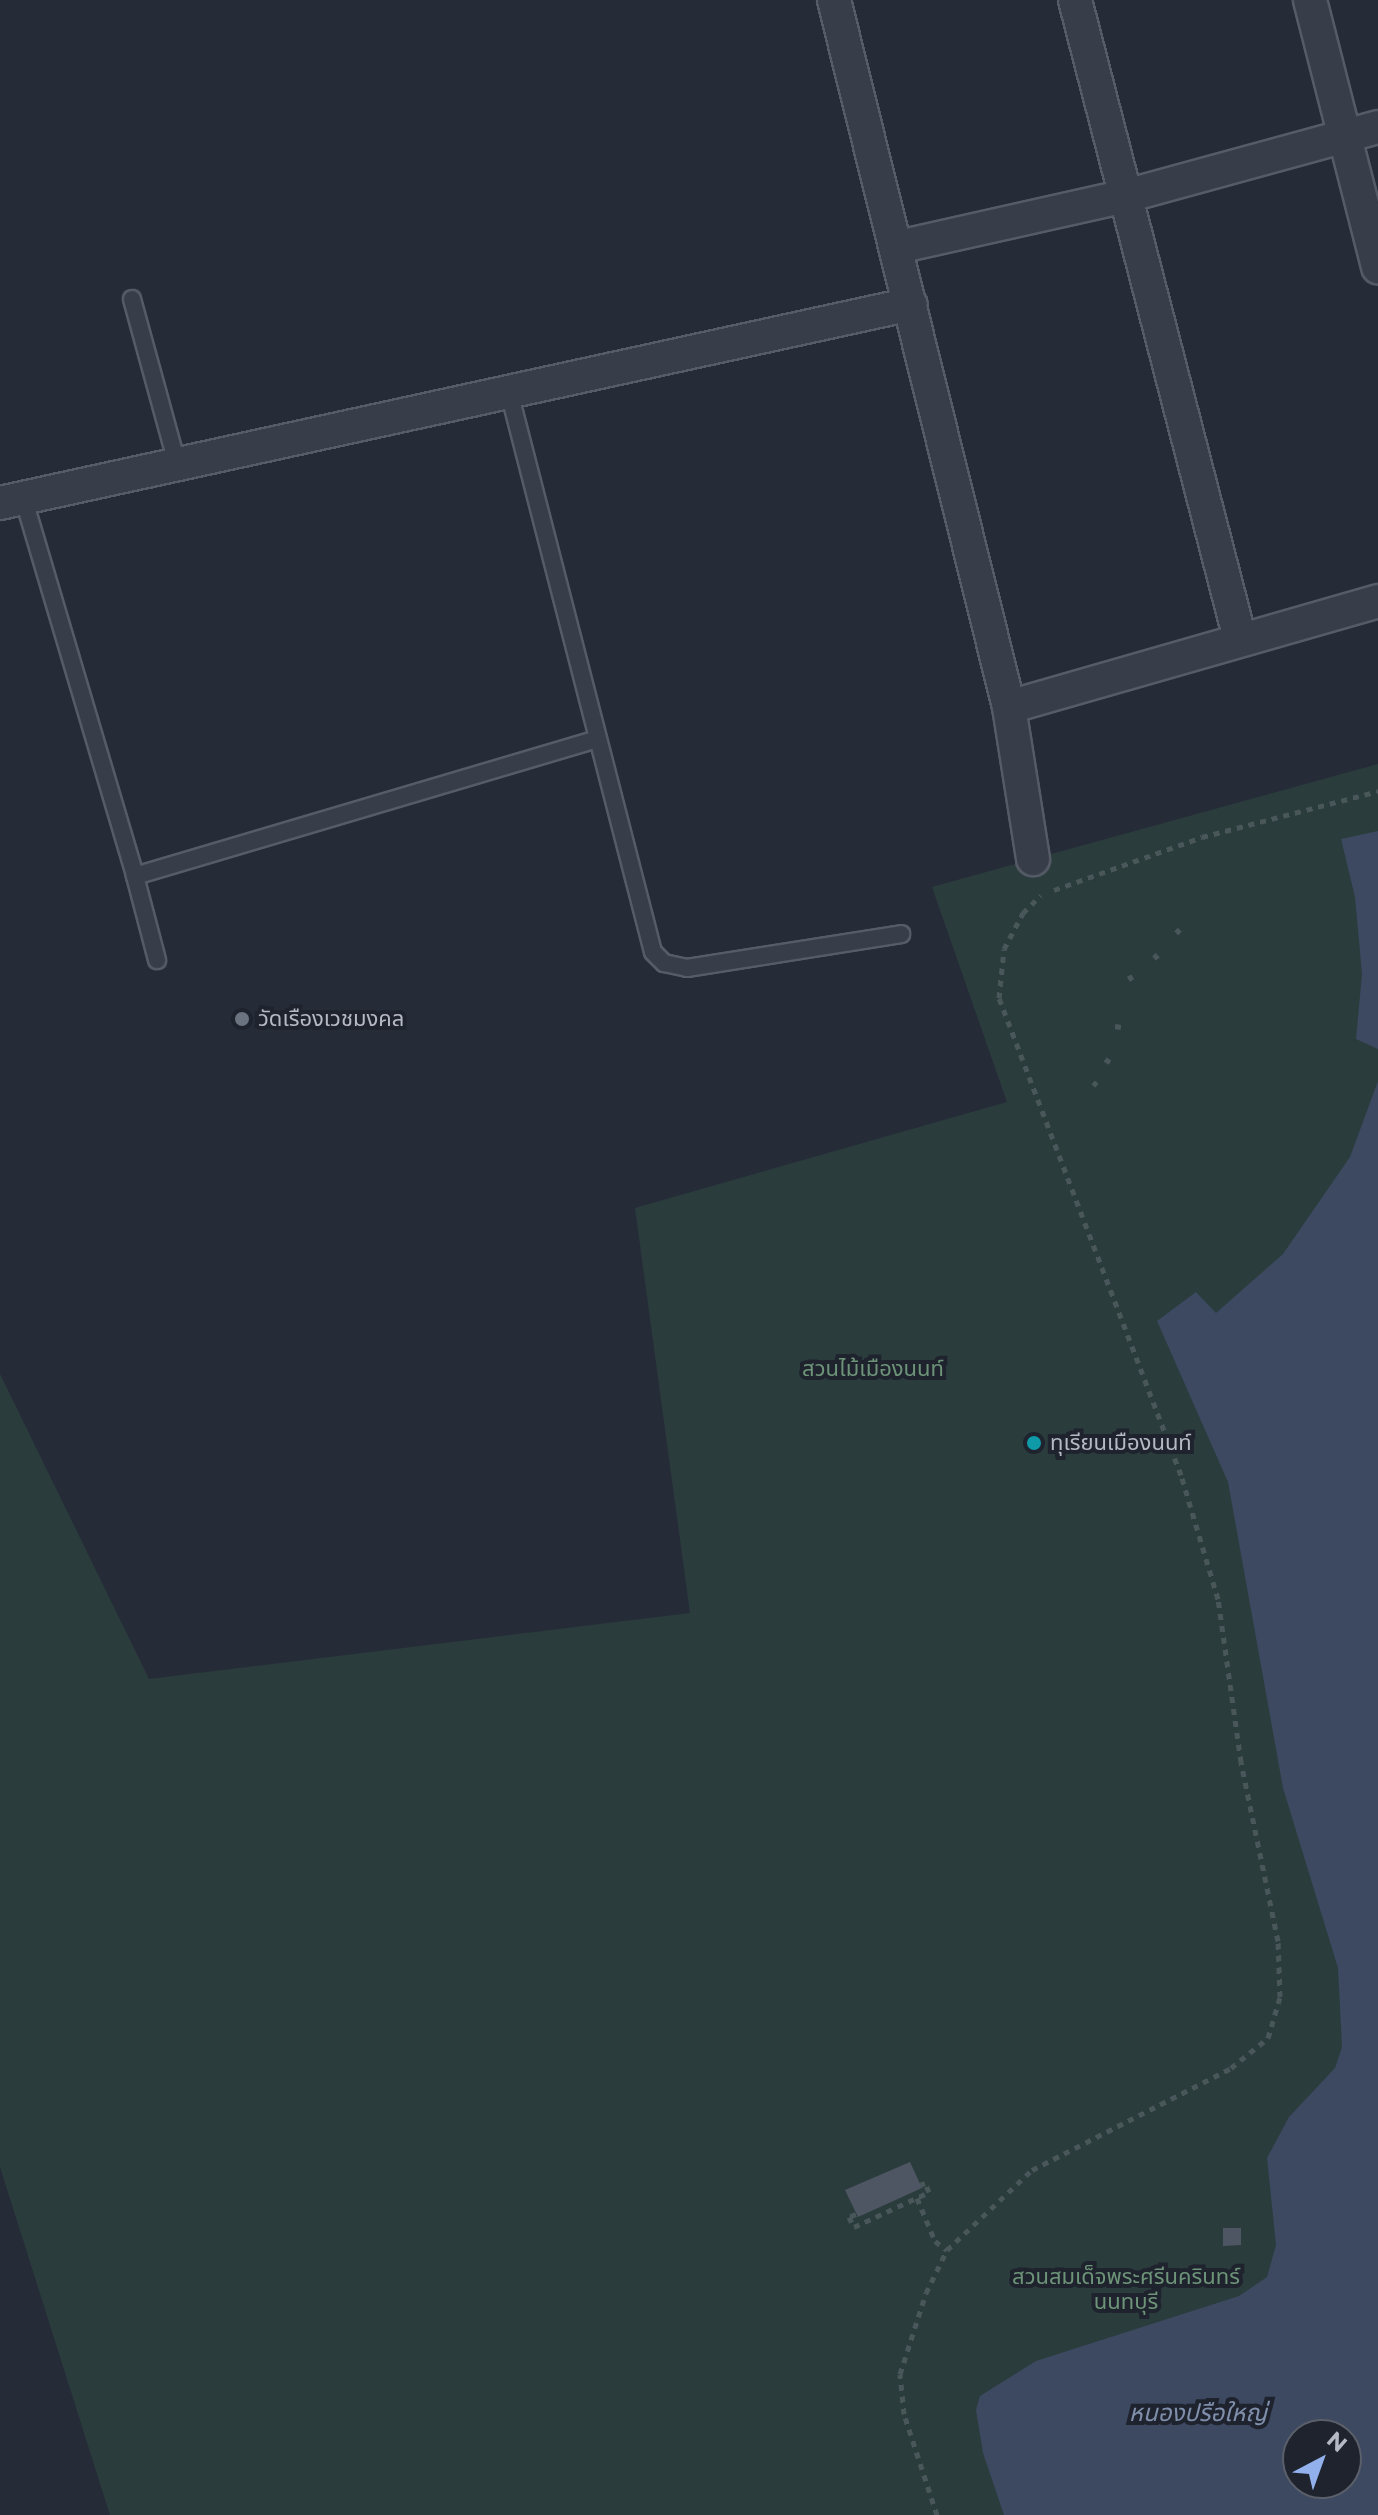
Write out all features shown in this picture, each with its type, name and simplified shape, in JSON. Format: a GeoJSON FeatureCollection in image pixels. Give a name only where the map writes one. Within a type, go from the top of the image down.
{"type":"FeatureCollection","features":[{"type":"Feature","properties":{"kind":"street"},"geometry":{"type":"LineString","coordinates":[[834,0],[898,247],[1009,707],[1033,859]]}},
{"type":"Feature","properties":{"kind":"street"},"geometry":{"type":"LineString","coordinates":[[1075,0],[1240,639]]}},
{"type":"Feature","properties":{"kind":"street"},"geometry":{"type":"LineString","coordinates":[[1310,0],[1378,267]]}},
{"type":"Feature","properties":{"kind":"street"},"geometry":{"type":"LineString","coordinates":[[898,247],[1126,196],[1378,127]]}},
{"type":"Feature","properties":{"kind":"street"},"geometry":{"type":"LineString","coordinates":[[11,500],[911,304]]}},
{"type":"Feature","properties":{"kind":"street"},"geometry":{"type":"LineString","coordinates":[[1009,707],[1378,601]]}},
{"type":"Feature","properties":{"kind":"lane"},"geometry":{"type":"LineString","coordinates":[[132,299],[177,464]]}},
{"type":"Feature","properties":{"kind":"lane"},"geometry":{"type":"LineString","coordinates":[[509,392],[595,740],[653,952],[664,963],[687,968],[901,934]]}},
{"type":"Feature","properties":{"kind":"lane"},"geometry":{"type":"LineString","coordinates":[[11,500],[135,876],[157,960]]}},
{"type":"Feature","properties":{"kind":"lane"},"geometry":{"type":"LineString","coordinates":[[135,876],[595,740]]}},
{"type":"Feature","properties":{"kind":"path"},"geometry":{"type":"LineString","coordinates":[[937,2515],[904,2414],[900,2374],[926,2293],[947,2250],[1032,2170],[1231,2068],[1268,2038],[1280,1997],[1278,1941],[1241,1762],[1218,1599],[1181,1475],[999,998],[1004,949],[1023,913],[1041,895],[1202,837],[1378,791]]}},
{"type":"Feature","properties":{"kind":"path"},"geometry":{"type":"LineString","coordinates":[[856,2214],[849,2217],[854,2227],[929,2192],[925,2183],[920,2185]]}},
{"type":"Feature","properties":{"kind":"path"},"geometry":{"type":"LineString","coordinates":[[917,2198],[935,2241],[947,2250]]}},
{"type":"Feature","properties":{"kind":"green space"},"geometry":{"type":"Polygon","coordinates":[[[1378,764],[1378,2515],[110,2515],[0,2167],[0,1374],[149,1679],[690,1613],[635,1208],[1007,1102],[932,887],[1378,764]]]}},
{"type":"Feature","properties":{"kind":"water"},"geometry":{"type":"Polygon","coordinates":[[[1378,831],[1378,1049],[1356,1039],[1362,974],[1355,897],[1341,839],[1378,831]]]}},
{"type":"Feature","properties":{"kind":"water","name":"หนองปรือใหญ่"},"geometry":{"type":"Polygon","coordinates":[[[1378,1081],[1378,2515],[1004,2515],[983,2453],[976,2410],[980,2396],[1036,2361],[1239,2296],[1267,2277],[1276,2245],[1267,2158],[1289,2117],[1335,2068],[1342,2047],[1338,1968],[1283,1788],[1228,1482],[1157,1321],[1196,1292],[1216,1313],[1283,1254],[1350,1157],[1378,1081]]]}},
{"type":"Feature","properties":{"kind":"building"},"geometry":{"type":"Polygon","coordinates":[[[910,2162],[922,2188],[858,2217],[845,2190],[910,2162]]]}},
{"type":"Feature","properties":{"kind":"building"},"geometry":{"type":"Polygon","coordinates":[[[1223,2228],[1241,2228],[1241,2245],[1223,2246],[1223,2228]]]}},
{"type":"Feature","properties":{"kind":"place","name":"วัดเรืองเวชมงคล"},"geometry":{"type":"Point","coordinates":[242,1019]}},
{"type":"Feature","properties":{"kind":"place","name":"ทุเรียนเมืองนนท์"},"geometry":{"type":"Point","coordinates":[1034,1443]}},
{"type":"Feature","properties":{"kind":"park label","name":"สวนไม้เมืองนนท์"},"geometry":{"type":"Point","coordinates":[873,1369]}},
{"type":"Feature","properties":{"kind":"park label","name":"สวนสมเด็จพระศรีนครินทร์ นนทบุรี"},"geometry":{"type":"Point","coordinates":[1126,2288]}}]}
